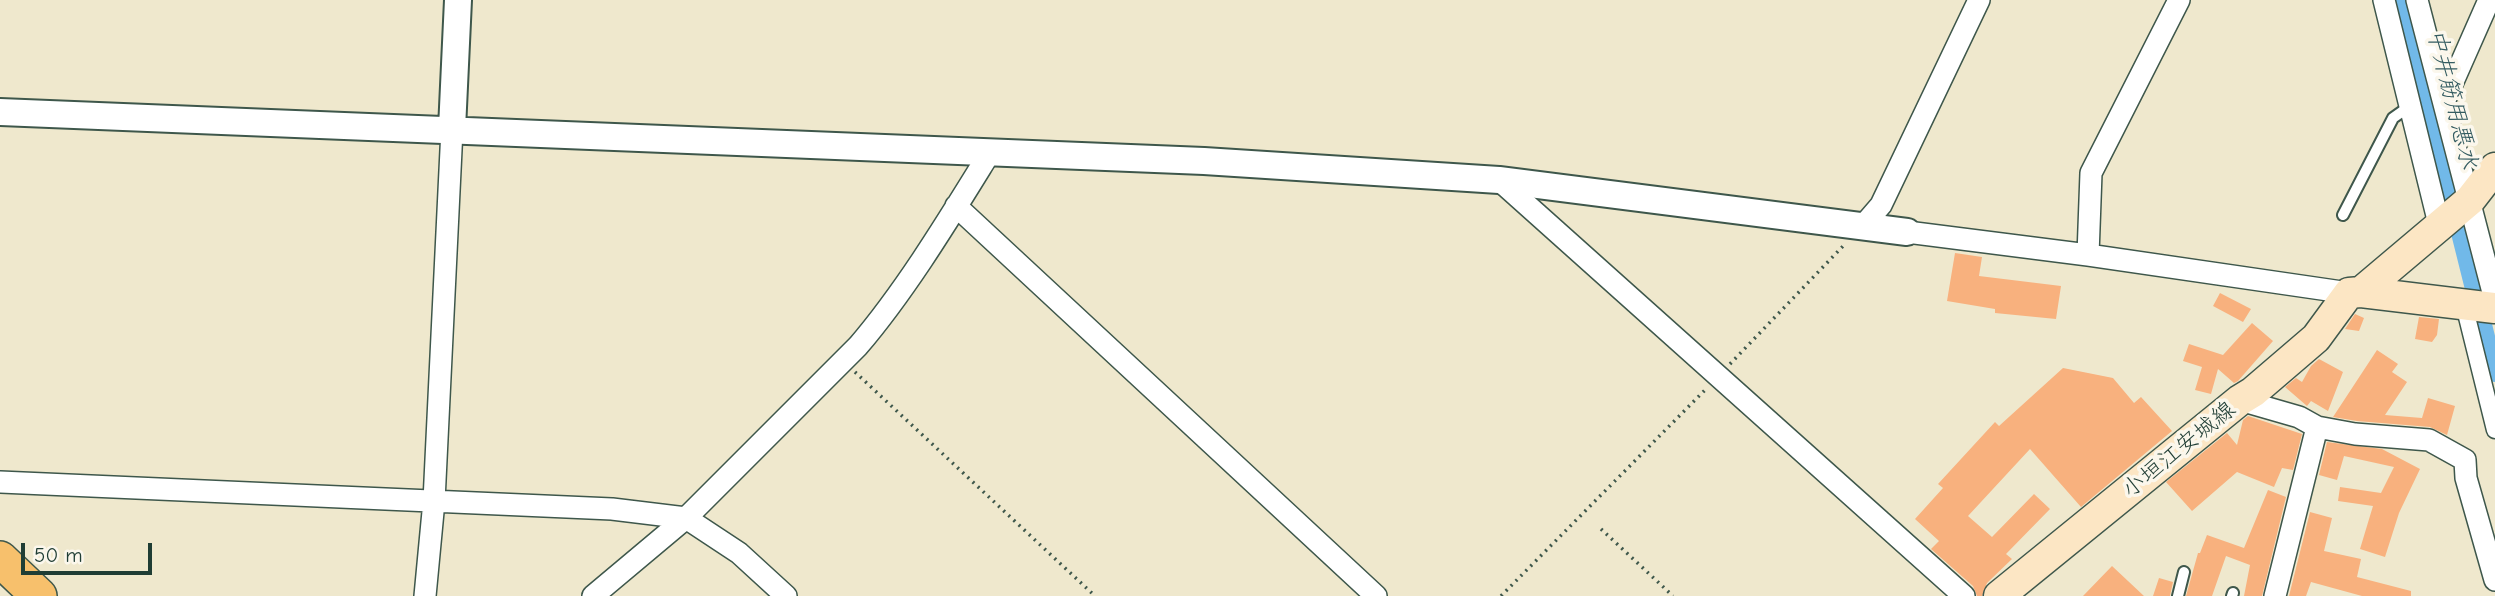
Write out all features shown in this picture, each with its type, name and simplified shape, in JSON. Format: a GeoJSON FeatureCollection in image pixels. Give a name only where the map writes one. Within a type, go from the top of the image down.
{"type":"FeatureCollection","features":[{"type":"Feature","properties":{"kind":"highway"},"geometry":{"type":"LineString","coordinates":[[0,559],[39,596]]}},
{"type":"Feature","properties":{"kind":"highway"},"geometry":{"type":"LineString","coordinates":[[0,592],[4,596]]}},
{"type":"Feature","properties":{"kind":"main road","name":"小垣江安城線"},"geometry":{"type":"LineString","coordinates":[[1999,596],[2240,400],[2253,393],[2316,338],[2355,293],[2455,213],[2495,168]]}},
{"type":"Feature","properties":{"kind":"main road"},"geometry":{"type":"LineString","coordinates":[[2355,293],[2482,305]]}},
{"type":"Feature","properties":{"kind":"street"},"geometry":{"type":"LineString","coordinates":[[425,596],[434,500],[457,0]]}},
{"type":"Feature","properties":{"kind":"street"},"geometry":{"type":"LineString","coordinates":[[1858,226],[1881,205],[1979,0]]}},
{"type":"Feature","properties":{"kind":"street"},"geometry":{"type":"LineString","coordinates":[[2088,254],[2091,173],[2179,0]]}},
{"type":"Feature","properties":{"kind":"street"},"geometry":{"type":"LineString","coordinates":[[2384,0],[2410,106],[2455,213],[2482,305],[2495,430]]}},
{"type":"Feature","properties":{"kind":"street"},"geometry":{"type":"LineString","coordinates":[[2417,0],[2444,102],[2455,213]]}},
{"type":"Feature","properties":{"kind":"street"},"geometry":{"type":"LineString","coordinates":[[2444,102],[2480,26],[2489,0]]}},
{"type":"Feature","properties":{"kind":"street"},"geometry":{"type":"LineString","coordinates":[[0,112],[1204,161],[1499,180],[2088,254],[2355,293]]}},
{"type":"Feature","properties":{"kind":"street"},"geometry":{"type":"LineString","coordinates":[[593,596],[686,518],[844,361],[874,327],[957,206],[989,154]]}},
{"type":"Feature","properties":{"kind":"street"},"geometry":{"type":"LineString","coordinates":[[1499,180],[1964,596]]}},
{"type":"Feature","properties":{"kind":"street"},"geometry":{"type":"LineString","coordinates":[[957,206],[1376,596]]}},
{"type":"Feature","properties":{"kind":"street"},"geometry":{"type":"LineString","coordinates":[[2240,400],[2299,417],[2317,427],[2355,435],[2429,440],[2465,460],[2466,478],[2495,580]]}},
{"type":"Feature","properties":{"kind":"street"},"geometry":{"type":"LineString","coordinates":[[2275,596],[2317,427]]}},
{"type":"Feature","properties":{"kind":"street"},"geometry":{"type":"LineString","coordinates":[[0,482],[612,509],[686,518],[739,553],[786,596]]}},
{"type":"Feature","properties":{"kind":"lane"},"geometry":{"type":"LineString","coordinates":[[2343,215],[2393,118],[2410,106]]}},
{"type":"Feature","properties":{"kind":"lane"},"geometry":{"type":"LineString","coordinates":[[2178,596],[2184,572]]}},
{"type":"Feature","properties":{"kind":"path"},"geometry":{"type":"LineString","coordinates":[[1501,596],[1844,247],[1858,226]]}},
{"type":"Feature","properties":{"kind":"path"},"geometry":{"type":"LineString","coordinates":[[844,361],[1095,596]]}},
{"type":"Feature","properties":{"kind":"path"},"geometry":{"type":"LineString","coordinates":[[1601,529],[1673,596]]}},
{"type":"Feature","properties":{"kind":"building"},"geometry":{"type":"Polygon","coordinates":[[[1955,253],[1982,257],[1979,276],[2061,286],[2056,319],[1995,313],[1995,309],[1947,301],[1955,253]]]}},
{"type":"Feature","properties":{"kind":"building"},"geometry":{"type":"Polygon","coordinates":[[[2220,293],[2251,309],[2243,322],[2213,306],[2220,293]]]}},
{"type":"Feature","properties":{"kind":"building"},"geometry":{"type":"Polygon","coordinates":[[[2355,314],[2364,318],[2359,331],[2345,329],[2355,314]]]}},
{"type":"Feature","properties":{"kind":"building"},"geometry":{"type":"Polygon","coordinates":[[[2419,317],[2439,319],[2437,335],[2432,342],[2415,339],[2419,317]]]}},
{"type":"Feature","properties":{"kind":"building"},"geometry":{"type":"Polygon","coordinates":[[[2252,323],[2273,341],[2238,381],[2234,383],[2218,369],[2211,394],[2195,390],[2202,367],[2183,361],[2189,344],[2223,355],[2252,323]]]}},
{"type":"Feature","properties":{"kind":"building"},"geometry":{"type":"Polygon","coordinates":[[[2377,350],[2398,364],[2392,372],[2407,382],[2385,415],[2422,418],[2428,398],[2455,406],[2447,435],[2430,427],[2333,417],[2377,350]]]}},
{"type":"Feature","properties":{"kind":"building"},"geometry":{"type":"Polygon","coordinates":[[[2319,359],[2343,372],[2328,411],[2311,401],[2307,406],[2285,387],[2296,378],[2302,382],[2311,366],[2319,359]]]}},
{"type":"Feature","properties":{"kind":"building"},"geometry":{"type":"Polygon","coordinates":[[[2063,368],[2113,378],[2134,403],[2141,397],[2172,431],[2081,507],[2030,449],[1968,516],[1992,537],[2034,494],[2050,509],[2006,554],[2012,559],[1987,583],[1982,596],[1977,596],[1973,586],[1931,549],[1939,541],[1915,519],[1943,488],[1938,484],[1995,422],[1999,426],[2063,368]]]}},
{"type":"Feature","properties":{"kind":"building"},"geometry":{"type":"Polygon","coordinates":[[[2248,416],[2302,434],[2293,470],[2282,468],[2274,487],[2237,472],[2192,511],[2166,482],[2227,433],[2237,445],[2243,420],[2248,416]]]}},
{"type":"Feature","properties":{"kind":"building"},"geometry":{"type":"Polygon","coordinates":[[[2327,442],[2382,449],[2420,469],[2399,513],[2385,557],[2360,549],[2373,506],[2338,501],[2340,487],[2381,493],[2394,467],[2344,456],[2337,480],[2319,475],[2327,442]]]}},
{"type":"Feature","properties":{"kind":"building"},"geometry":{"type":"Polygon","coordinates":[[[2268,490],[2286,497],[2262,596],[2244,596],[2250,565],[2226,556],[2212,596],[2186,596],[2198,553],[2207,535],[2244,548],[2268,490]]]}},
{"type":"Feature","properties":{"kind":"building"},"geometry":{"type":"Polygon","coordinates":[[[2310,512],[2332,518],[2324,551],[2361,559],[2357,577],[2411,591],[2411,596],[2362,596],[2311,582],[2306,596],[2289,596],[2310,512]]]}},
{"type":"Feature","properties":{"kind":"building"},"geometry":{"type":"Polygon","coordinates":[[[2112,566],[2144,596],[2083,596],[2112,566]]]}},
{"type":"Feature","properties":{"kind":"building"},"geometry":{"type":"Polygon","coordinates":[[[2159,578],[2173,582],[2170,596],[2153,596],[2159,578]]]}},
{"type":"Feature","properties":{"kind":"waterway","name":"中井筋用悪水"},"geometry":{"type":"LineString","coordinates":[[2402,0],[2495,373]]}}]}
